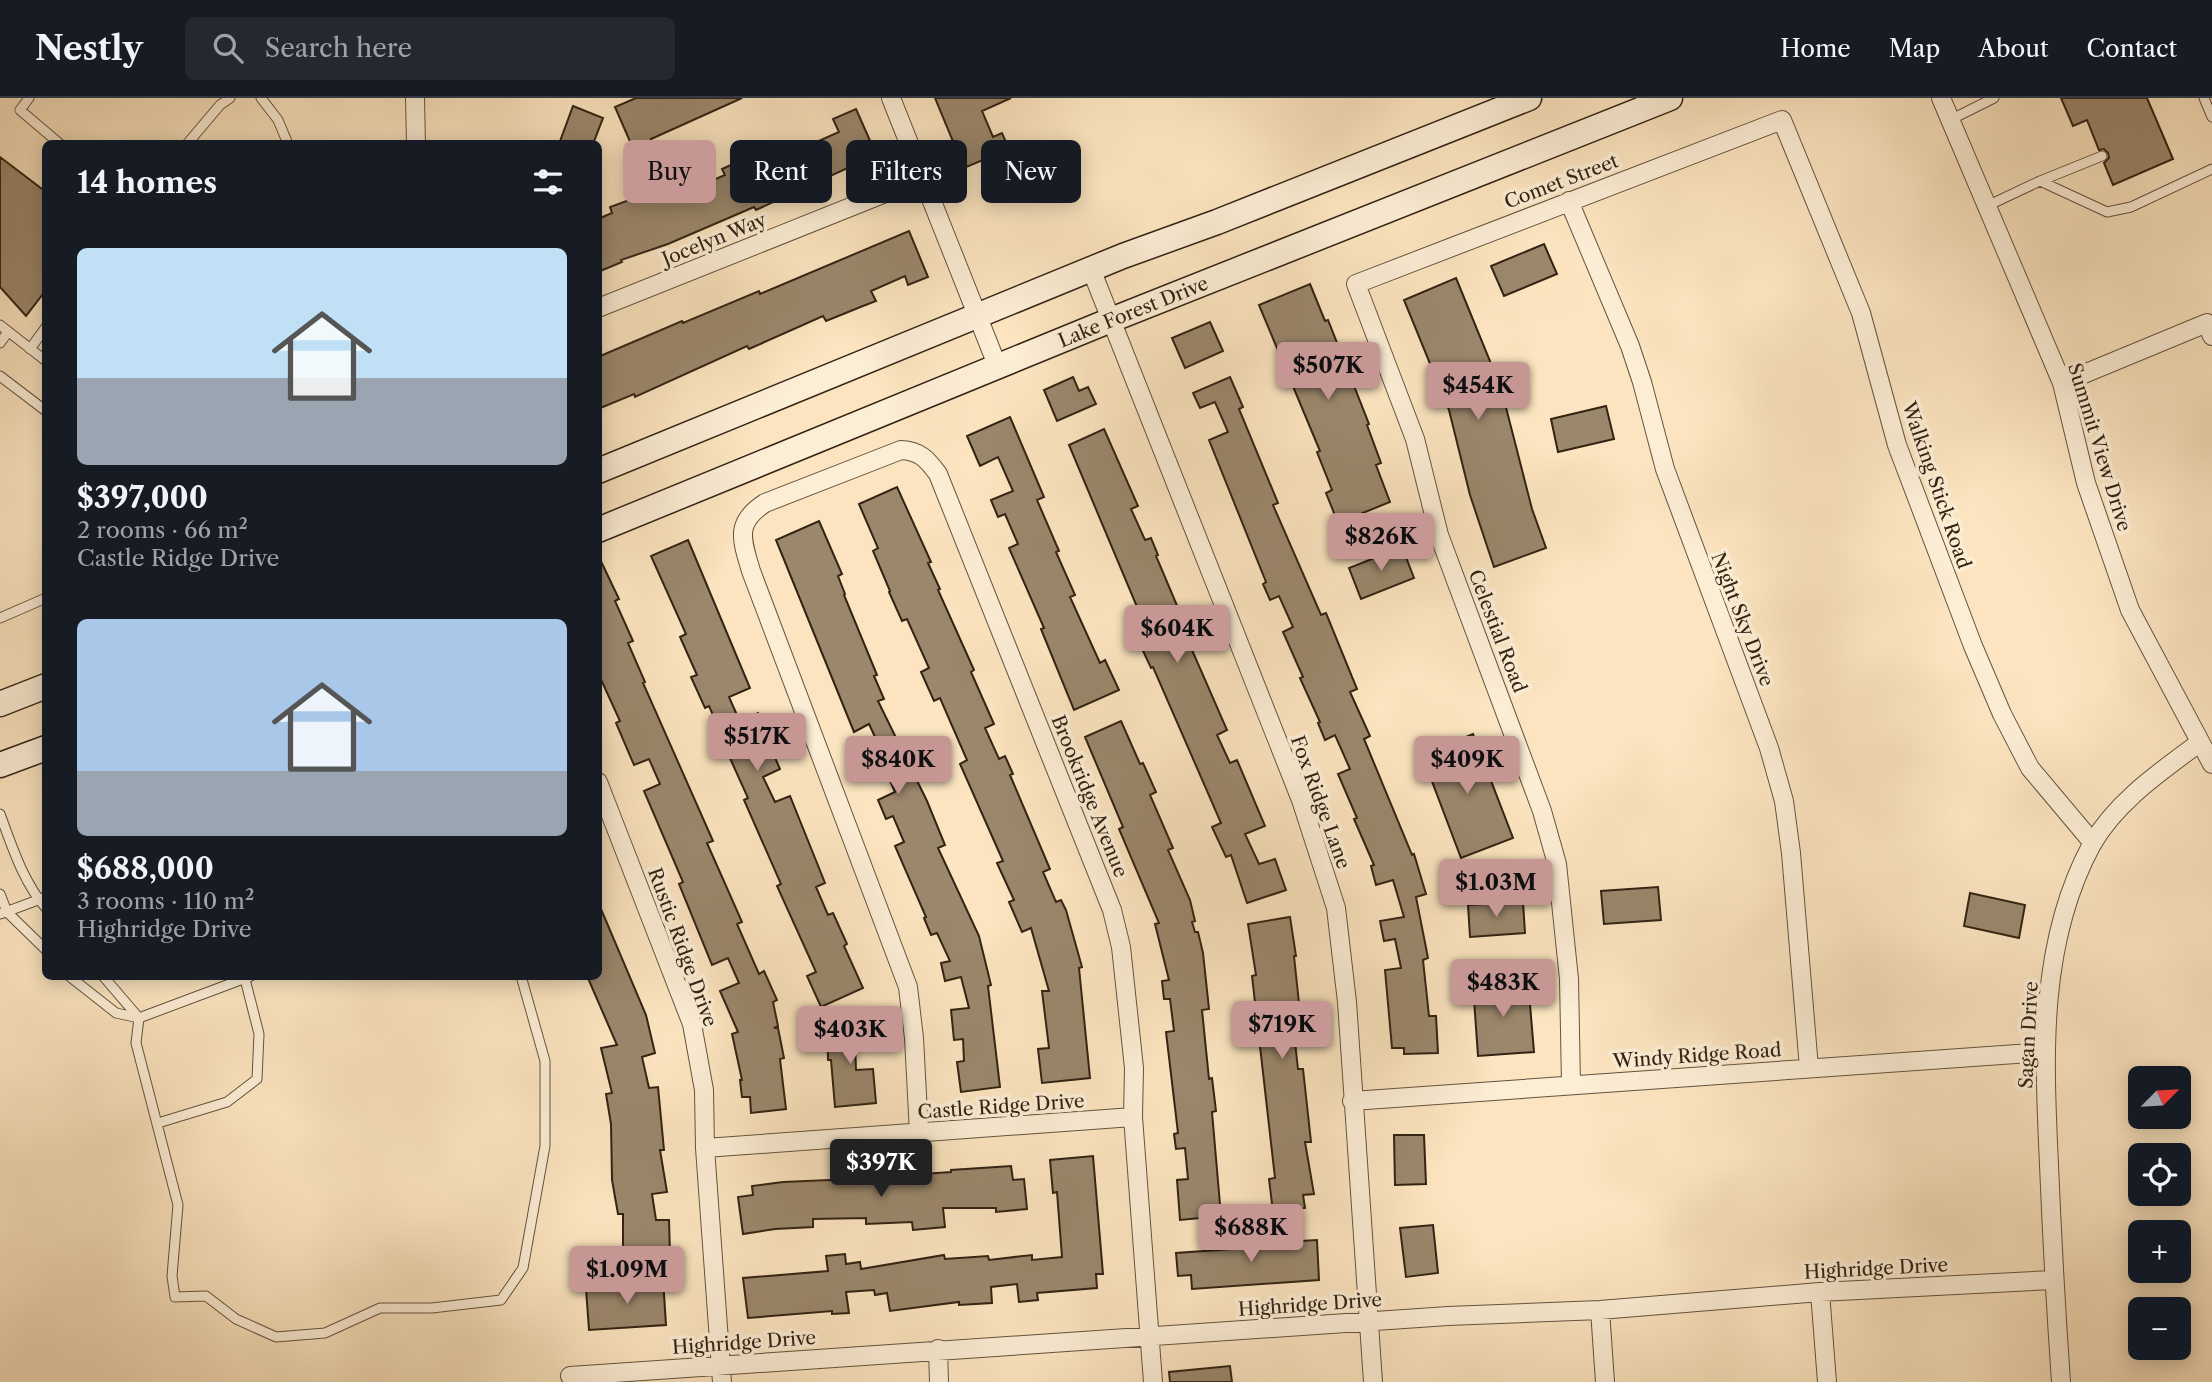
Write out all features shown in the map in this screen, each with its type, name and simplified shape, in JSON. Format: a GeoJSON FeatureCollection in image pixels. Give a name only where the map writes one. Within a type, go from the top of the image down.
{"type":"FeatureCollection","features":[{"type":"Feature","properties":{"kind":"main road"},"geometry":{"type":"LineString","coordinates":[[602,469],[1091,269],[1529,98]]}},
{"type":"Feature","properties":{"kind":"main road","name":"Lake Forest Drive"},"geometry":{"type":"LineString","coordinates":[[602,528],[997,365],[1670,98]]}},
{"type":"Feature","properties":{"kind":"main road"},"geometry":{"type":"LineString","coordinates":[[0,705],[42,688]]}},
{"type":"Feature","properties":{"kind":"main road"},"geometry":{"type":"LineString","coordinates":[[0,765],[42,749]]}},
{"type":"Feature","properties":{"kind":"street"},"geometry":{"type":"LineString","coordinates":[[415,98],[416,140]]}},
{"type":"Feature","properties":{"kind":"street"},"geometry":{"type":"LineString","coordinates":[[891,98],[908,140]]}},
{"type":"Feature","properties":{"kind":"street","name":"Summit View Drive"},"geometry":{"type":"LineString","coordinates":[[1941,98],[2062,383],[2086,483],[2130,610],[2212,764]]}},
{"type":"Feature","properties":{"kind":"street","name":"Comet Street"},"geometry":{"type":"LineString","coordinates":[[1356,284],[1782,120]]}},
{"type":"Feature","properties":{"kind":"street","name":"Walking Stick Road"},"geometry":{"type":"LineString","coordinates":[[1782,120],[1861,313],[1897,445],[1983,669],[2030,768],[2093,843]]}},
{"type":"Feature","properties":{"kind":"street","name":"Night Sky Drive"},"geometry":{"type":"LineString","coordinates":[[1569,201],[1634,358],[1665,469],[1769,748],[1784,801],[1791,853],[1809,1068]]}},
{"type":"Feature","properties":{"kind":"street","name":"Jocelyn Way"},"geometry":{"type":"LineString","coordinates":[[602,306],[860,203]]}},
{"type":"Feature","properties":{"kind":"street"},"geometry":{"type":"LineString","coordinates":[[933,203],[997,365]]}},
{"type":"Feature","properties":{"kind":"street","name":"Fox Ridge Lane"},"geometry":{"type":"LineString","coordinates":[[1091,269],[1301,800],[1336,908],[1347,1002],[1373,1382]]}},
{"type":"Feature","properties":{"kind":"street","name":"Celestial Road"},"geometry":{"type":"LineString","coordinates":[[1356,284],[1415,439],[1439,535],[1546,824],[1557,864],[1569,979],[1571,1084]]}},
{"type":"Feature","properties":{"kind":"street"},"geometry":{"type":"LineString","coordinates":[[2062,383],[2209,330]]}},
{"type":"Feature","properties":{"kind":"street","name":"Brookridge Avenue"},"geometry":{"type":"LineString","coordinates":[[919,1133],[914,1038],[908,987],[751,571],[743,535],[750,513],[765,503],[901,450],[912,451],[928,460],[938,474],[1112,911],[1121,947],[1134,1068],[1133,1116],[1153,1382]]}},
{"type":"Feature","properties":{"kind":"street","name":"Sagan Drive"},"geometry":{"type":"LineString","coordinates":[[2061,1382],[2053,1280],[2044,1052],[2052,968],[2060,928],[2072,888],[2093,843],[2140,787],[2199,743]]}},
{"type":"Feature","properties":{"kind":"street","name":"Rustic Ridge Drive"},"geometry":{"type":"LineString","coordinates":[[602,792],[692,1024],[704,1090],[705,1148],[722,1373]]}},
{"type":"Feature","properties":{"kind":"street","name":"Windy Ridge Road"},"geometry":{"type":"LineString","coordinates":[[1352,1101],[2044,1052]]}},
{"type":"Feature","properties":{"kind":"street","name":"Castle Ridge Drive"},"geometry":{"type":"LineString","coordinates":[[705,1148],[1133,1116]]}},
{"type":"Feature","properties":{"kind":"street","name":"Highridge Drive"},"geometry":{"type":"LineString","coordinates":[[570,1376],[722,1373],[938,1349],[1369,1321],[1600,1310],[1820,1292],[2053,1280]]}},
{"type":"Feature","properties":{"kind":"street"},"geometry":{"type":"LineString","coordinates":[[1820,1292],[1827,1382]]}},
{"type":"Feature","properties":{"kind":"street"},"geometry":{"type":"LineString","coordinates":[[1600,1310],[1605,1382]]}},
{"type":"Feature","properties":{"kind":"street"},"geometry":{"type":"LineString","coordinates":[[938,1349],[939,1382]]}},
{"type":"Feature","properties":{"kind":"lane"},"geometry":{"type":"LineString","coordinates":[[29,98],[20,110],[55,140]]}},
{"type":"Feature","properties":{"kind":"lane"},"geometry":{"type":"LineString","coordinates":[[190,140],[220,105],[230,98]]}},
{"type":"Feature","properties":{"kind":"lane"},"geometry":{"type":"LineString","coordinates":[[261,98],[278,120],[286,140]]}},
{"type":"Feature","properties":{"kind":"lane"},"geometry":{"type":"LineString","coordinates":[[1950,120],[1994,98]]}},
{"type":"Feature","properties":{"kind":"lane"},"geometry":{"type":"LineString","coordinates":[[2204,98],[2212,117]]}},
{"type":"Feature","properties":{"kind":"lane"},"geometry":{"type":"LineString","coordinates":[[1987,206],[2102,156]]}},
{"type":"Feature","properties":{"kind":"lane"},"geometry":{"type":"LineString","coordinates":[[2040,181],[2107,212],[2131,207],[2212,169]]}},
{"type":"Feature","properties":{"kind":"lane"},"geometry":{"type":"LineString","coordinates":[[0,326],[42,358]]}},
{"type":"Feature","properties":{"kind":"lane"},"geometry":{"type":"LineString","coordinates":[[0,343],[8,332]]}},
{"type":"Feature","properties":{"kind":"lane"},"geometry":{"type":"LineString","coordinates":[[30,349],[42,332]]}},
{"type":"Feature","properties":{"kind":"lane"},"geometry":{"type":"LineString","coordinates":[[0,376],[42,408]]}},
{"type":"Feature","properties":{"kind":"lane"},"geometry":{"type":"LineString","coordinates":[[0,618],[42,600]]}},
{"type":"Feature","properties":{"kind":"lane"},"geometry":{"type":"LineString","coordinates":[[0,814],[20,865],[42,898],[4,913]]}},
{"type":"Feature","properties":{"kind":"lane"},"geometry":{"type":"LineString","coordinates":[[0,894],[4,913],[42,946]]}},
{"type":"Feature","properties":{"kind":"lane"},"geometry":{"type":"LineString","coordinates":[[74,980],[116,1013],[139,1018],[243,980]]}},
{"type":"Feature","properties":{"kind":"lane"},"geometry":{"type":"LineString","coordinates":[[106,980],[139,1018],[136,1043],[178,1205],[173,1276],[175,1297],[206,1296],[236,1319],[276,1337],[326,1333],[380,1308],[432,1308],[501,1300],[523,1268],[545,1146],[545,1061],[522,980]]}},
{"type":"Feature","properties":{"kind":"lane"},"geometry":{"type":"LineString","coordinates":[[158,1123],[226,1102],[257,1079],[259,1034],[248,980]]}},
{"type":"Feature","properties":{"kind":"building"},"geometry":{"type":"Polygon","coordinates":[[[636,98],[742,98],[652,140],[629,140],[615,107],[636,98]]]}},
{"type":"Feature","properties":{"kind":"building"},"geometry":{"type":"Polygon","coordinates":[[[935,98],[1011,98],[982,111],[993,137],[1002,133],[1005,140],[981,140],[981,161],[967,167],[967,140],[952,140],[935,98]]]}},
{"type":"Feature","properties":{"kind":"building"},"geometry":{"type":"Polygon","coordinates":[[[2061,98],[2147,98],[2173,159],[2113,185],[2104,163],[2109,158],[2108,153],[2104,149],[2099,150],[2087,120],[2073,126],[2061,98]]]}},
{"type":"Feature","properties":{"kind":"building"},"geometry":{"type":"Polygon","coordinates":[[[573,106],[603,118],[595,140],[560,140],[573,106]]]}},
{"type":"Feature","properties":{"kind":"building"},"geometry":{"type":"Polygon","coordinates":[[[856,109],[870,140],[846,140],[846,169],[832,175],[832,140],[821,140],[839,132],[833,119],[856,109]]]}},
{"type":"Feature","properties":{"kind":"building"},"geometry":{"type":"Polygon","coordinates":[[[0,157],[42,189],[42,295],[26,316],[0,287],[0,157]]]}},
{"type":"Feature","properties":{"kind":"building"},"geometry":{"type":"Polygon","coordinates":[[[730,165],[730,203],[771,203],[756,210],[754,207],[668,244],[621,260],[622,262],[602,270],[602,217],[612,213],[610,207],[623,202],[716,203],[716,179],[725,175],[722,169],[730,165]]]}},
{"type":"Feature","properties":{"kind":"building"},"geometry":{"type":"Polygon","coordinates":[[[909,231],[928,277],[908,285],[905,276],[871,291],[876,301],[826,321],[823,316],[749,349],[747,346],[635,397],[634,394],[602,407],[602,355],[759,291],[760,294],[909,231]]]}},
{"type":"Feature","properties":{"kind":"building"},"geometry":{"type":"Polygon","coordinates":[[[1544,244],[1557,274],[1504,296],[1491,266],[1544,244]]]}},
{"type":"Feature","properties":{"kind":"building"},"geometry":{"type":"Polygon","coordinates":[[[1456,278],[1501,388],[1532,509],[1546,548],[1494,567],[1470,495],[1449,410],[1404,300],[1456,278]]]}},
{"type":"Feature","properties":{"kind":"building"},"geometry":{"type":"Polygon","coordinates":[[[1310,284],[1325,321],[1328,320],[1369,424],[1367,425],[1381,463],[1376,465],[1390,502],[1338,523],[1326,493],[1332,490],[1317,452],[1320,451],[1259,305],[1310,284]]]}},
{"type":"Feature","properties":{"kind":"building"},"geometry":{"type":"Polygon","coordinates":[[[1210,322],[1223,351],[1185,368],[1172,338],[1210,322]]]}},
{"type":"Feature","properties":{"kind":"building"},"geometry":{"type":"Polygon","coordinates":[[[1073,377],[1079,391],[1088,387],[1096,404],[1057,421],[1044,390],[1073,377]]]}},
{"type":"Feature","properties":{"kind":"building"},"geometry":{"type":"Polygon","coordinates":[[[1230,377],[1243,407],[1239,409],[1278,503],[1273,505],[1321,615],[1326,613],[1357,689],[1350,692],[1370,736],[1364,739],[1412,855],[1414,854],[1426,894],[1416,897],[1428,958],[1423,960],[1429,1016],[1436,1016],[1438,1053],[1404,1054],[1404,1048],[1392,1048],[1385,970],[1401,968],[1395,939],[1384,941],[1380,921],[1404,917],[1393,880],[1376,885],[1371,866],[1374,865],[1338,774],[1350,769],[1335,735],[1325,740],[1300,678],[1303,677],[1283,632],[1293,627],[1279,596],[1270,600],[1263,584],[1266,582],[1209,440],[1228,432],[1215,402],[1200,408],[1193,393],[1230,377]]]}},
{"type":"Feature","properties":{"kind":"building"},"geometry":{"type":"Polygon","coordinates":[[[1606,406],[1614,439],[1558,452],[1551,419],[1606,406]]]}},
{"type":"Feature","properties":{"kind":"building"},"geometry":{"type":"Polygon","coordinates":[[[1010,417],[1044,497],[1037,500],[1075,595],[1070,597],[1100,663],[1105,660],[1119,690],[1074,710],[1041,629],[1044,628],[1009,548],[1018,544],[1005,514],[998,517],[991,500],[1013,491],[998,457],[980,466],[967,436],[1010,417]]]}},
{"type":"Feature","properties":{"kind":"building"},"geometry":{"type":"Polygon","coordinates":[[[1104,429],[1138,506],[1131,509],[1145,540],[1151,538],[1195,648],[1192,650],[1227,730],[1217,735],[1230,763],[1237,760],[1265,826],[1245,834],[1259,864],[1275,859],[1286,890],[1247,903],[1231,855],[1226,857],[1212,827],[1221,823],[1153,667],[1151,668],[1137,638],[1148,633],[1069,445],[1104,429]]]}},
{"type":"Feature","properties":{"kind":"building"},"geometry":{"type":"Polygon","coordinates":[[[897,487],[931,562],[928,563],[940,589],[938,590],[974,670],[971,672],[994,724],[985,728],[999,759],[1005,756],[1013,774],[1010,775],[1050,869],[1043,872],[1056,902],[1061,900],[1066,910],[1082,967],[1079,968],[1090,1078],[1042,1083],[1038,1049],[1049,1048],[1042,991],[1049,991],[1031,928],[1022,932],[1009,902],[1014,900],[997,863],[1003,861],[960,764],[967,760],[940,698],[934,701],[921,672],[929,668],[907,619],[902,621],[889,592],[873,551],[878,548],[859,504],[897,487]]]}},
{"type":"Feature","properties":{"kind":"building"},"geometry":{"type":"Polygon","coordinates":[[[819,521],[842,574],[838,576],[844,595],[877,675],[874,676],[884,699],[878,701],[927,801],[945,845],[938,848],[979,936],[991,985],[988,986],[1000,1087],[961,1092],[957,1062],[964,1061],[963,1039],[954,1040],[951,1010],[969,1008],[961,977],[945,981],[941,963],[950,961],[937,933],[931,935],[924,918],[926,917],[895,846],[904,842],[893,816],[886,819],[878,800],[895,792],[884,767],[867,775],[860,759],[881,750],[869,724],[854,732],[776,540],[819,521]]]}},
{"type":"Feature","properties":{"kind":"building"},"geometry":{"type":"Polygon","coordinates":[[[688,540],[750,688],[729,697],[740,722],[758,713],[780,769],[763,777],[775,802],[790,796],[825,883],[816,887],[828,915],[833,913],[863,988],[821,1007],[807,976],[816,972],[777,886],[781,884],[744,800],[748,798],[729,756],[731,755],[709,706],[705,708],[691,677],[697,675],[680,637],[686,634],[651,556],[688,540]]]}},
{"type":"Feature","properties":{"kind":"building"},"geometry":{"type":"Polygon","coordinates":[[[1402,547],[1414,578],[1361,599],[1349,568],[1402,547]]]}},
{"type":"Feature","properties":{"kind":"building"},"geometry":{"type":"Polygon","coordinates":[[[602,563],[619,599],[615,601],[633,641],[628,643],[645,682],[643,683],[713,841],[707,843],[742,922],[737,924],[759,974],[764,971],[777,1000],[773,1002],[778,1026],[774,1028],[778,1028],[784,1058],[780,1059],[786,1109],[751,1113],[750,1097],[742,1097],[742,1080],[732,1034],[738,1032],[720,991],[739,983],[728,958],[712,965],[679,884],[683,882],[644,791],[660,784],[649,759],[634,765],[616,723],[620,721],[602,682],[602,563]]]}},
{"type":"Feature","properties":{"kind":"building"},"geometry":{"type":"Polygon","coordinates":[[[1121,721],[1156,792],[1150,795],[1173,848],[1168,850],[1190,900],[1195,921],[1192,922],[1195,932],[1198,932],[1203,953],[1209,1009],[1202,1010],[1209,1079],[1212,1078],[1216,1111],[1212,1112],[1221,1216],[1180,1220],[1177,1180],[1188,1179],[1185,1148],[1176,1149],[1174,1134],[1178,1133],[1166,1032],[1174,1031],[1170,999],[1164,999],[1162,981],[1169,980],[1155,924],[1159,923],[1119,829],[1123,827],[1085,737],[1121,721]]]}},
{"type":"Feature","properties":{"kind":"building"},"geometry":{"type":"Polygon","coordinates":[[[1473,734],[1513,838],[1461,858],[1422,755],[1473,734]]]}},
{"type":"Feature","properties":{"kind":"building"},"geometry":{"type":"Polygon","coordinates":[[[1658,887],[1661,920],[1604,924],[1601,891],[1658,887]]]}},
{"type":"Feature","properties":{"kind":"building"},"geometry":{"type":"Polygon","coordinates":[[[1970,893],[2025,905],[2019,938],[1964,926],[1970,893]]]}},
{"type":"Feature","properties":{"kind":"building"},"geometry":{"type":"Polygon","coordinates":[[[1523,902],[1525,933],[1470,937],[1468,905],[1523,902]]]}},
{"type":"Feature","properties":{"kind":"building"},"geometry":{"type":"Polygon","coordinates":[[[602,911],[646,1015],[655,1053],[642,1057],[649,1088],[658,1087],[664,1150],[660,1150],[667,1192],[652,1194],[656,1220],[669,1220],[670,1253],[623,1254],[623,1214],[618,1214],[612,1180],[611,1124],[606,1094],[612,1093],[601,1048],[617,1045],[589,980],[602,980],[602,911]]]}},
{"type":"Feature","properties":{"kind":"building"},"geometry":{"type":"Polygon","coordinates":[[[1290,917],[1303,1041],[1295,1042],[1298,1069],[1303,1069],[1311,1142],[1305,1142],[1314,1194],[1303,1195],[1305,1208],[1273,1212],[1269,1179],[1275,1178],[1252,976],[1256,975],[1248,924],[1290,917]]]}},
{"type":"Feature","properties":{"kind":"building"},"geometry":{"type":"Polygon","coordinates":[[[1528,981],[1534,1052],[1478,1056],[1473,985],[1528,981]]]}},
{"type":"Feature","properties":{"kind":"building"},"geometry":{"type":"Polygon","coordinates":[[[871,1025],[871,1043],[855,1043],[856,1070],[873,1069],[876,1103],[835,1107],[831,1060],[828,1060],[827,1026],[871,1025]]]}},
{"type":"Feature","properties":{"kind":"building"},"geometry":{"type":"Polygon","coordinates":[[[1394,1135],[1424,1135],[1426,1184],[1395,1185],[1394,1135]]]}},
{"type":"Feature","properties":{"kind":"building"},"geometry":{"type":"Polygon","coordinates":[[[1093,1156],[1103,1274],[1096,1274],[1097,1288],[1037,1293],[1038,1300],[1019,1302],[1017,1284],[991,1287],[992,1303],[959,1305],[959,1302],[890,1311],[887,1293],[875,1295],[874,1290],[846,1292],[849,1313],[832,1314],[832,1311],[748,1318],[743,1278],[828,1271],[826,1256],[845,1254],[846,1264],[860,1262],[861,1269],[944,1255],[945,1259],[988,1256],[989,1260],[1032,1255],[1032,1260],[1062,1257],[1057,1192],[1053,1193],[1050,1160],[1093,1156]]]}},
{"type":"Feature","properties":{"kind":"building"},"geometry":{"type":"Polygon","coordinates":[[[1011,1166],[1013,1180],[1024,1179],[1027,1209],[996,1212],[996,1208],[943,1208],[945,1227],[913,1230],[912,1222],[866,1224],[866,1218],[813,1219],[813,1227],[743,1234],[738,1197],[753,1195],[752,1186],[783,1182],[923,1176],[951,1170],[1011,1166]]]}},
{"type":"Feature","properties":{"kind":"building"},"geometry":{"type":"Polygon","coordinates":[[[1433,1225],[1438,1273],[1406,1277],[1400,1228],[1433,1225]]]}},
{"type":"Feature","properties":{"kind":"building"},"geometry":{"type":"Polygon","coordinates":[[[1264,1238],[1264,1243],[1317,1240],[1319,1280],[1192,1289],[1191,1275],[1178,1276],[1176,1253],[1232,1249],[1231,1241],[1264,1238]]]}},
{"type":"Feature","properties":{"kind":"building"},"geometry":{"type":"Polygon","coordinates":[[[663,1279],[666,1325],[589,1330],[586,1289],[631,1285],[631,1281],[663,1279]]]}},
{"type":"Feature","properties":{"kind":"building"},"geometry":{"type":"Polygon","coordinates":[[[1230,1366],[1232,1382],[1170,1382],[1169,1372],[1230,1366]]]}}]}
